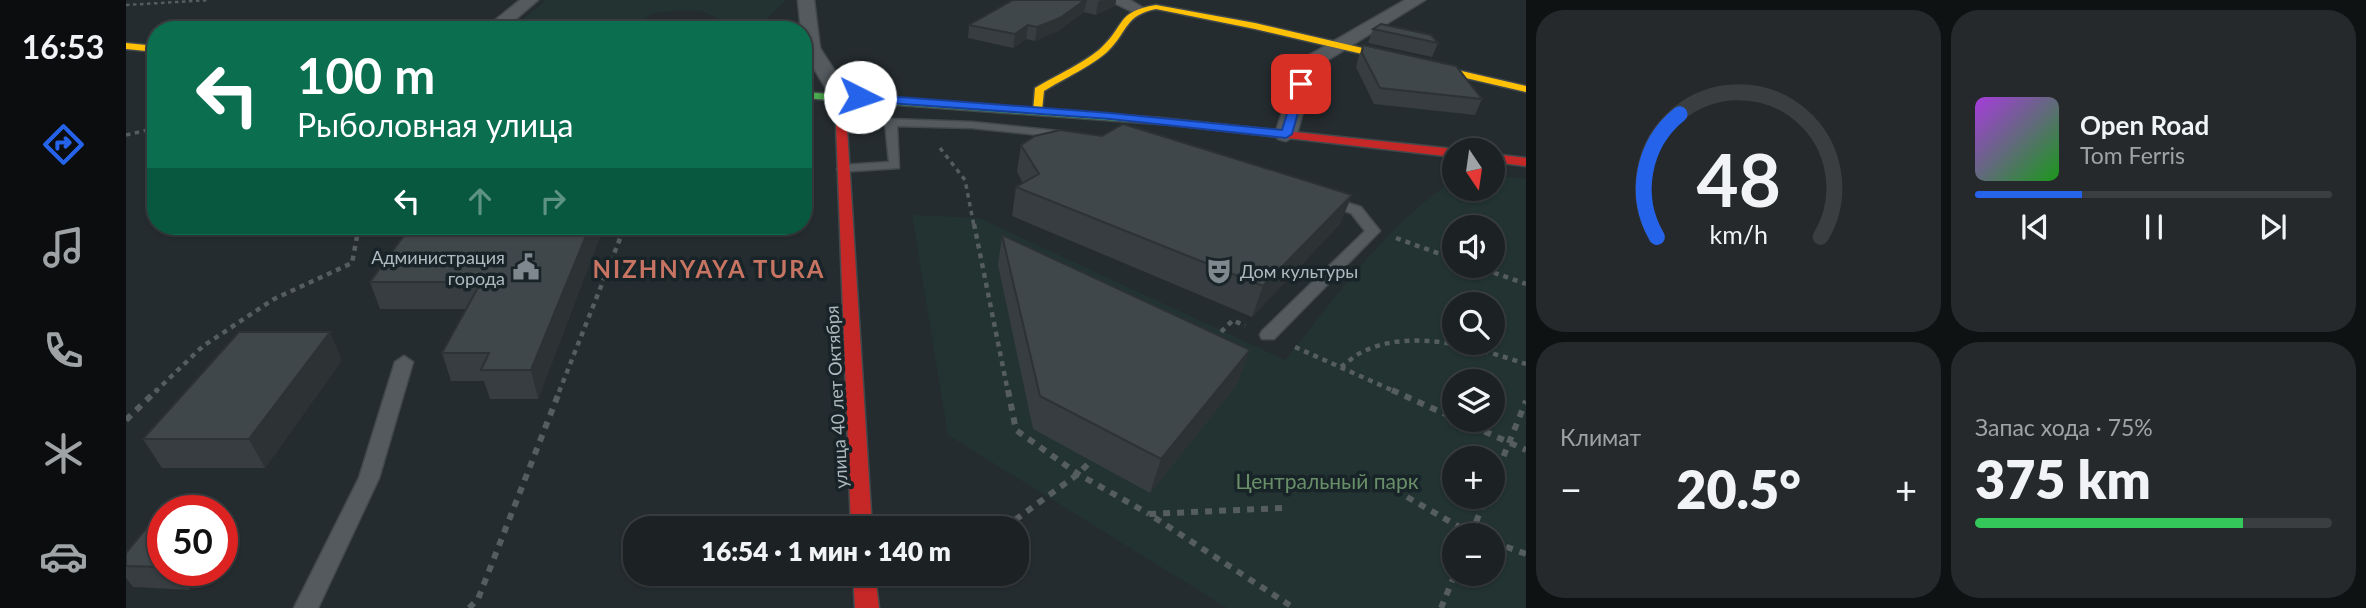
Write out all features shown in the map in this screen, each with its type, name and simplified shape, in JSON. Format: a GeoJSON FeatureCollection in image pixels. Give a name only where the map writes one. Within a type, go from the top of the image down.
{"type":"FeatureCollection","features":[{"type":"Feature","properties":{"kind":"main road"},"geometry":{"type":"LineString","coordinates":[[1037,110],[1039,90],[1105,49],[1125,21],[1139,10],[1156,7],[1192,12],[1526,89]]}},
{"type":"Feature","properties":{"kind":"main road"},"geometry":{"type":"LineString","coordinates":[[126,46],[147,48]]}},
{"type":"Feature","properties":{"kind":"main road"},"geometry":{"type":"LineString","coordinates":[[812,95],[1037,110],[1442,152]]}},
{"type":"Feature","properties":{"kind":"main road","name":"улица 40 лет Октября"},"geometry":{"type":"LineString","coordinates":[[840,96],[861,516]]}},
{"type":"Feature","properties":{"kind":"main road"},"geometry":{"type":"LineString","coordinates":[[1505,159],[1526,162]]}},
{"type":"Feature","properties":{"kind":"main road"},"geometry":{"type":"LineString","coordinates":[[865,586],[867,608]]}},
{"type":"Feature","properties":{"kind":"street"},"geometry":{"type":"LineString","coordinates":[[503,21],[530,0]]}},
{"type":"Feature","properties":{"kind":"street"},"geometry":{"type":"LineString","coordinates":[[806,0],[808,21]]}},
{"type":"Feature","properties":{"kind":"street"},"geometry":{"type":"LineString","coordinates":[[1116,0],[1139,10]]}},
{"type":"Feature","properties":{"kind":"street"},"geometry":{"type":"LineString","coordinates":[[1286,134],[1306,65],[1418,0]]}},
{"type":"Feature","properties":{"kind":"street"},"geometry":{"type":"LineString","coordinates":[[812,51],[840,96]]}},
{"type":"Feature","properties":{"kind":"lane"},"geometry":{"type":"LineString","coordinates":[[844,169],[895,165],[891,122],[972,125],[1083,136]]}},
{"type":"Feature","properties":{"kind":"lane"},"geometry":{"type":"LineString","coordinates":[[1268,335],[1373,231],[1356,210],[1318,198]]}},
{"type":"Feature","properties":{"kind":"lane"},"geometry":{"type":"LineString","coordinates":[[306,608],[369,478],[404,362]]}},
{"type":"Feature","properties":{"kind":"path"},"geometry":{"type":"LineString","coordinates":[[126,5],[210,0]]}},
{"type":"Feature","properties":{"kind":"path"},"geometry":{"type":"LineString","coordinates":[[126,135],[147,130]]}},
{"type":"Feature","properties":{"kind":"path"},"geometry":{"type":"LineString","coordinates":[[938,146],[965,180],[1016,430],[1078,474],[1149,514],[1294,608]]}},
{"type":"Feature","properties":{"kind":"path"},"geometry":{"type":"LineString","coordinates":[[1373,231],[1442,255]]}},
{"type":"Feature","properties":{"kind":"path"},"geometry":{"type":"LineString","coordinates":[[126,421],[203,346],[274,299],[352,263],[357,235]]}},
{"type":"Feature","properties":{"kind":"path"},"geometry":{"type":"LineString","coordinates":[[469,608],[478,598],[621,235]]}},
{"type":"Feature","properties":{"kind":"path"},"geometry":{"type":"LineString","coordinates":[[1505,277],[1526,284]]}},
{"type":"Feature","properties":{"kind":"path"},"geometry":{"type":"LineString","coordinates":[[1204,349],[1233,320],[1442,412]]}},
{"type":"Feature","properties":{"kind":"path"},"geometry":{"type":"LineString","coordinates":[[1341,367],[1366,350],[1403,343],[1449,344],[1500,355],[1526,364]]}},
{"type":"Feature","properties":{"kind":"path"},"geometry":{"type":"LineString","coordinates":[[1505,453],[1526,401]]}},
{"type":"Feature","properties":{"kind":"path"},"geometry":{"type":"LineString","coordinates":[[1485,432],[1526,450]]}},
{"type":"Feature","properties":{"kind":"path"},"geometry":{"type":"LineString","coordinates":[[1020,516],[1078,474],[1097,455]]}},
{"type":"Feature","properties":{"kind":"path"},"geometry":{"type":"LineString","coordinates":[[1407,498],[1451,523]]}},
{"type":"Feature","properties":{"kind":"path"},"geometry":{"type":"LineString","coordinates":[[1149,514],[1282,508]]}},
{"type":"Feature","properties":{"kind":"path"},"geometry":{"type":"LineString","coordinates":[[1505,546],[1526,554]]}},
{"type":"Feature","properties":{"kind":"path"},"geometry":{"type":"LineString","coordinates":[[1441,608],[1450,586]]}},
{"type":"Feature","properties":{"kind":"green space"},"geometry":{"type":"Polygon","coordinates":[[[546,0],[786,0],[766,19],[724,21],[702,11],[678,10],[652,14],[640,21],[521,21],[546,0]]]}},
{"type":"Feature","properties":{"kind":"green space","name":"Центральный парк"},"geometry":{"type":"Polygon","coordinates":[[[1505,176],[1526,179],[1526,608],[1227,608],[948,435],[912,215],[979,218],[1285,360],[1363,263],[1442,189],[1442,201],[1505,201],[1505,176]]]}},
{"type":"Feature","properties":{"kind":"building"},"geometry":{"type":"Polygon","coordinates":[[[1013,0],[1085,0],[1060,18],[1037,27],[1028,25],[1015,34],[969,25],[1013,0]]]}},
{"type":"Feature","properties":{"kind":"building"},"geometry":{"type":"Polygon","coordinates":[[[1381,24],[1431,35],[1438,43],[1373,29],[1381,24]]]}},
{"type":"Feature","properties":{"kind":"building"},"geometry":{"type":"Polygon","coordinates":[[[1363,45],[1456,66],[1482,99],[1380,88],[1362,53],[1363,45]]]}},
{"type":"Feature","properties":{"kind":"building","name":"Дом культуры"},"geometry":{"type":"Polygon","coordinates":[[[1123,124],[1352,195],[1263,286],[1016,187],[1039,174],[1021,145],[1035,136],[1060,130],[1102,136],[1123,124]]]}},
{"type":"Feature","properties":{"kind":"building"},"geometry":{"type":"Polygon","coordinates":[[[404,235],[586,235],[531,370],[481,370],[489,353],[442,353],[481,282],[370,282],[404,235]]]}},
{"type":"Feature","properties":{"kind":"building"},"geometry":{"type":"Polygon","coordinates":[[[1002,235],[1250,350],[1161,459],[1040,396],[1002,235]]]}},
{"type":"Feature","properties":{"kind":"building"},"geometry":{"type":"Polygon","coordinates":[[[239,332],[330,332],[249,439],[143,439],[239,332]]]}},
{"type":"Feature","properties":{"kind":"building"},"geometry":{"type":"Polygon","coordinates":[[[147,528],[147,567],[126,566],[126,553],[147,528]]]}},
{"type":"Feature","properties":{"kind":"traffic: fast"},"geometry":{"type":"LineString","coordinates":[[812,96],[1160,121]]}},
{"type":"Feature","properties":{"kind":"traffic: slow"},"geometry":{"type":"LineString","coordinates":[[1037,110],[1039,90],[1105,49],[1124,21],[1139,10],[1156,7],[1255,26],[1526,89]]}},
{"type":"Feature","properties":{"kind":"traffic: slow"},"geometry":{"type":"LineString","coordinates":[[126,46],[147,48]]}},
{"type":"Feature","properties":{"kind":"traffic: jam"},"geometry":{"type":"LineString","coordinates":[[840,96],[861,516]]}},
{"type":"Feature","properties":{"kind":"traffic: jam"},"geometry":{"type":"LineString","coordinates":[[1160,121],[1442,152]]}},
{"type":"Feature","properties":{"kind":"traffic: jam"},"geometry":{"type":"LineString","coordinates":[[1505,159],[1526,162]]}},
{"type":"Feature","properties":{"kind":"traffic: jam"},"geometry":{"type":"LineString","coordinates":[[865,586],[867,608]]}},
{"type":"Feature","properties":{"kind":"place","name":"Администрация города"},"geometry":{"type":"Point","coordinates":[526,267]}},
{"type":"Feature","properties":{"kind":"place","name":"Дом культуры"},"geometry":{"type":"Point","coordinates":[1219,271]}},
{"type":"Feature","properties":{"kind":"district","name":"NIZHNYAYA TURA"},"geometry":{"type":"Point","coordinates":[709,268]}},
{"type":"Feature","properties":{"kind":"route"},"geometry":{"type":"LineString","coordinates":[[860,97],[1110,116],[1286,134],[1301,84]]}}]}
